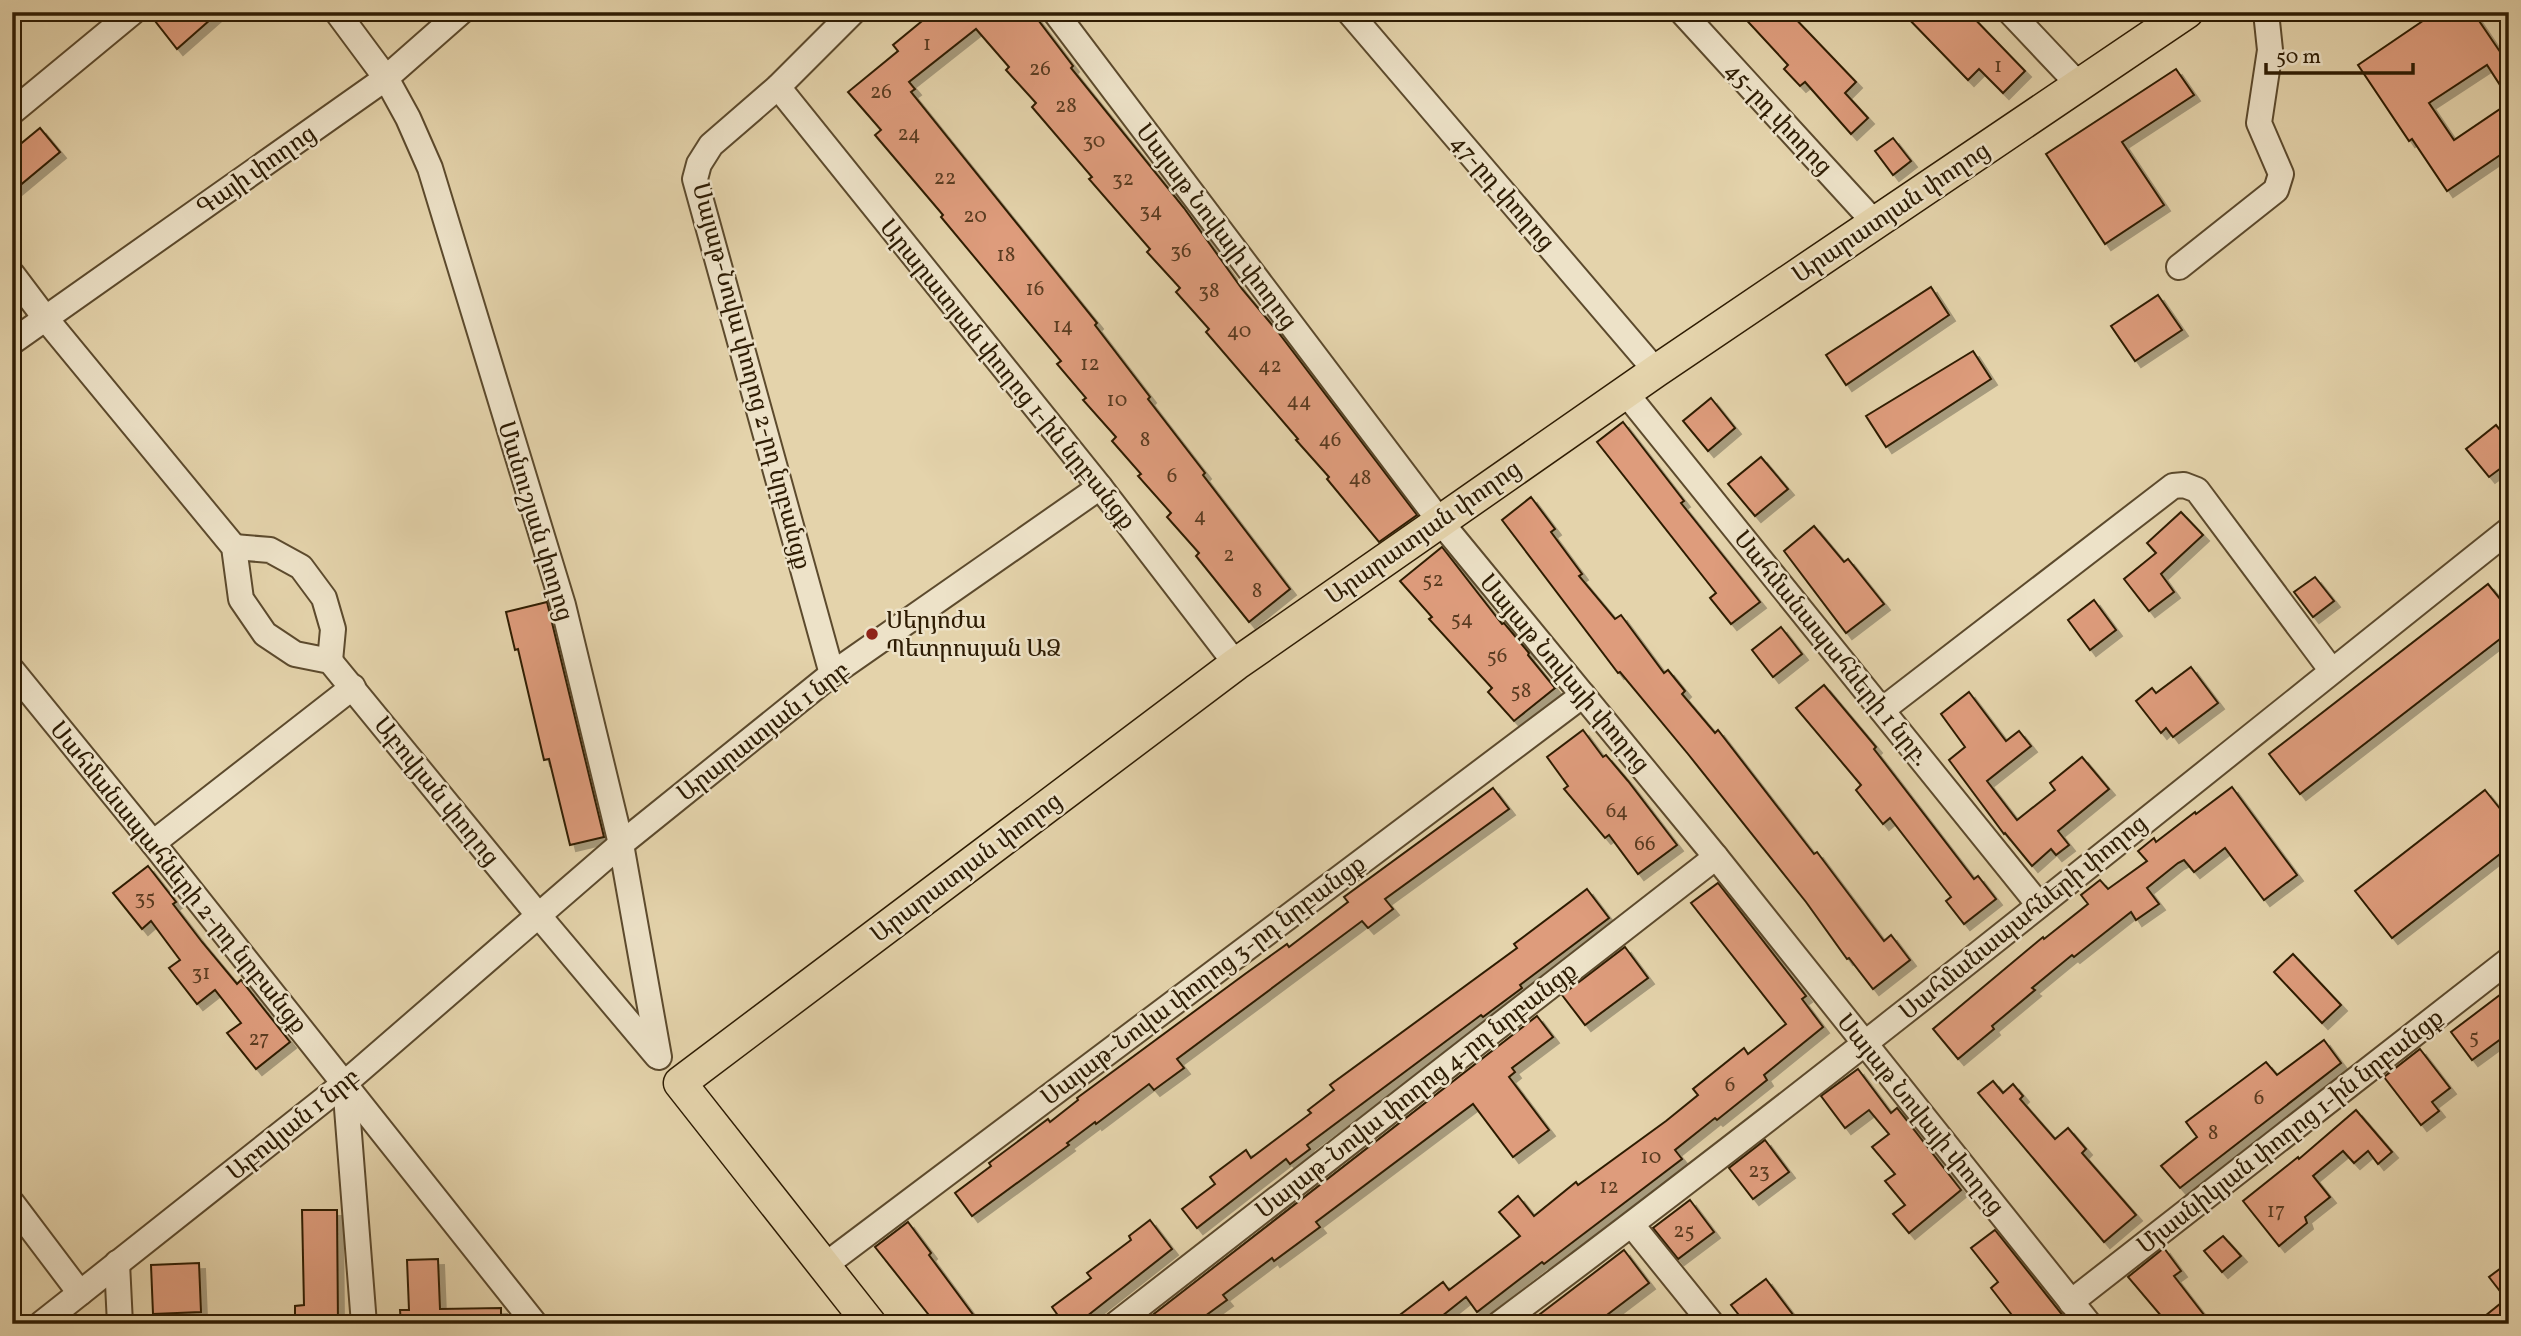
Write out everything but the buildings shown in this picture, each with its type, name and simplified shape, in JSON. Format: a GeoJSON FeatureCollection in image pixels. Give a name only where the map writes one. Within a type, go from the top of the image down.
{"type":"FeatureCollection","features":[{"type":"Feature","properties":{"kind":"main road","name":"Արարատյան փողոց"},"geometry":{"type":"LineString","coordinates":[[680,1083],[1236,664],[1625,392],[2188,12]]}},
{"type":"Feature","properties":{"kind":"main road","name":"Աբովյան փողոց"},"geometry":{"type":"LineString","coordinates":[[680,1083],[870,1324]]}},
{"type":"Feature","properties":{"kind":"street"},"geometry":{"type":"LineString","coordinates":[[12,112],[132,12]]}},
{"type":"Feature","properties":{"kind":"street","name":"Մանուշյան փողոց"},"geometry":{"type":"LineString","coordinates":[[337,12],[386,78],[408,118],[430,168],[563,605],[621,844],[659,1057]]}},
{"type":"Feature","properties":{"kind":"street","name":"Գայի փողոց"},"geometry":{"type":"LineString","coordinates":[[12,342],[386,78],[461,12]]}},
{"type":"Feature","properties":{"kind":"street","name":"Սայաթ-Նովա փողոց 2-րդ նրբանցք"},"geometry":{"type":"LineString","coordinates":[[832,674],[695,179],[699,164],[711,145],[778,87],[853,12]]}},
{"type":"Feature","properties":{"kind":"street","name":"Սայաթ Նովայի փողոց"},"geometry":{"type":"LineString","coordinates":[[1055,12],[1439,520],[1716,857],[2089,1324]]}},
{"type":"Feature","properties":{"kind":"street","name":"47-րդ փողոց"},"geometry":{"type":"LineString","coordinates":[[1349,12],[1656,371]]}},
{"type":"Feature","properties":{"kind":"street","name":"45-րդ փողոց"},"geometry":{"type":"LineString","coordinates":[[1682,12],[1875,223]]}},
{"type":"Feature","properties":{"kind":"street"},"geometry":{"type":"LineString","coordinates":[[2010,12],[2079,85]]}},
{"type":"Feature","properties":{"kind":"street"},"geometry":{"type":"LineString","coordinates":[[2179,267],[2276,190],[2280,183],[2281,174],[2259,123],[2270,50],[2266,12]]}},
{"type":"Feature","properties":{"kind":"street","name":"Արարատյան փողոց 1-ին նրբանցք"},"geometry":{"type":"LineString","coordinates":[[778,87],[1100,487],[1236,664]]}},
{"type":"Feature","properties":{"kind":"street"},"geometry":{"type":"LineString","coordinates":[[12,274],[234,547],[241,599],[265,634],[295,654],[330,661],[333,629],[324,598],[301,568],[270,550],[234,547]]}},
{"type":"Feature","properties":{"kind":"street","name":"Սահմանապահների 1 նրբ."},"geometry":{"type":"LineString","coordinates":[[1625,392],[2039,905]]}},
{"type":"Feature","properties":{"kind":"street"},"geometry":{"type":"LineString","coordinates":[[1882,710],[2173,486],[2184,485],[2197,490],[2332,671]]}},
{"type":"Feature","properties":{"kind":"street","name":"Արարատյան 1 նրբ"},"geometry":{"type":"LineString","coordinates":[[539,916],[621,844],[832,674],[1100,487]]}},
{"type":"Feature","properties":{"kind":"street","name":"Սահմանապահների փողոց"},"geometry":{"type":"LineString","coordinates":[[1499,1324],[1632,1225],[1865,1044],[2509,530]]}},
{"type":"Feature","properties":{"kind":"street","name":"Աբովյան փողոց"},"geometry":{"type":"LineString","coordinates":[[330,661],[680,1083]]}},
{"type":"Feature","properties":{"kind":"street","name":"Սահմանապահների 2-րդ նրբանցք"},"geometry":{"type":"LineString","coordinates":[[12,670],[345,1083],[535,1324]]}},
{"type":"Feature","properties":{"kind":"street"},"geometry":{"type":"LineString","coordinates":[[153,843],[352,687]]}},
{"type":"Feature","properties":{"kind":"street","name":"Սայաթ-Նովա փողոց 3-րդ նրբանցք"},"geometry":{"type":"LineString","coordinates":[[824,1266],[1583,695]]}},
{"type":"Feature","properties":{"kind":"street","name":"Սայաթ-Նովա փողոց 4-րդ նրբանցք"},"geometry":{"type":"LineString","coordinates":[[1116,1324],[1716,857]]}},
{"type":"Feature","properties":{"kind":"street","name":"Աբովյան 1 նրբ"},"geometry":{"type":"LineString","coordinates":[[41,1324],[345,1083],[539,916]]}},
{"type":"Feature","properties":{"kind":"street","name":"Մյասնիկյան փողոց 1-ին նրբանցք"},"geometry":{"type":"LineString","coordinates":[[2071,1302],[2509,960]]}},
{"type":"Feature","properties":{"kind":"street"},"geometry":{"type":"LineString","coordinates":[[345,1083],[364,1324]]}},
{"type":"Feature","properties":{"kind":"street"},"geometry":{"type":"LineString","coordinates":[[12,1203],[80,1293]]}},
{"type":"Feature","properties":{"kind":"street"},"geometry":{"type":"LineString","coordinates":[[1632,1225],[1713,1324]]}},
{"type":"Feature","properties":{"kind":"street"},"geometry":{"type":"LineString","coordinates":[[117,1263],[120,1324]]}},
{"type":"Feature","properties":{"kind":"place","name":"Սերյոժա Պետրոսյան ԱՁ"},"geometry":{"type":"Point","coordinates":[872,634]}}]}
